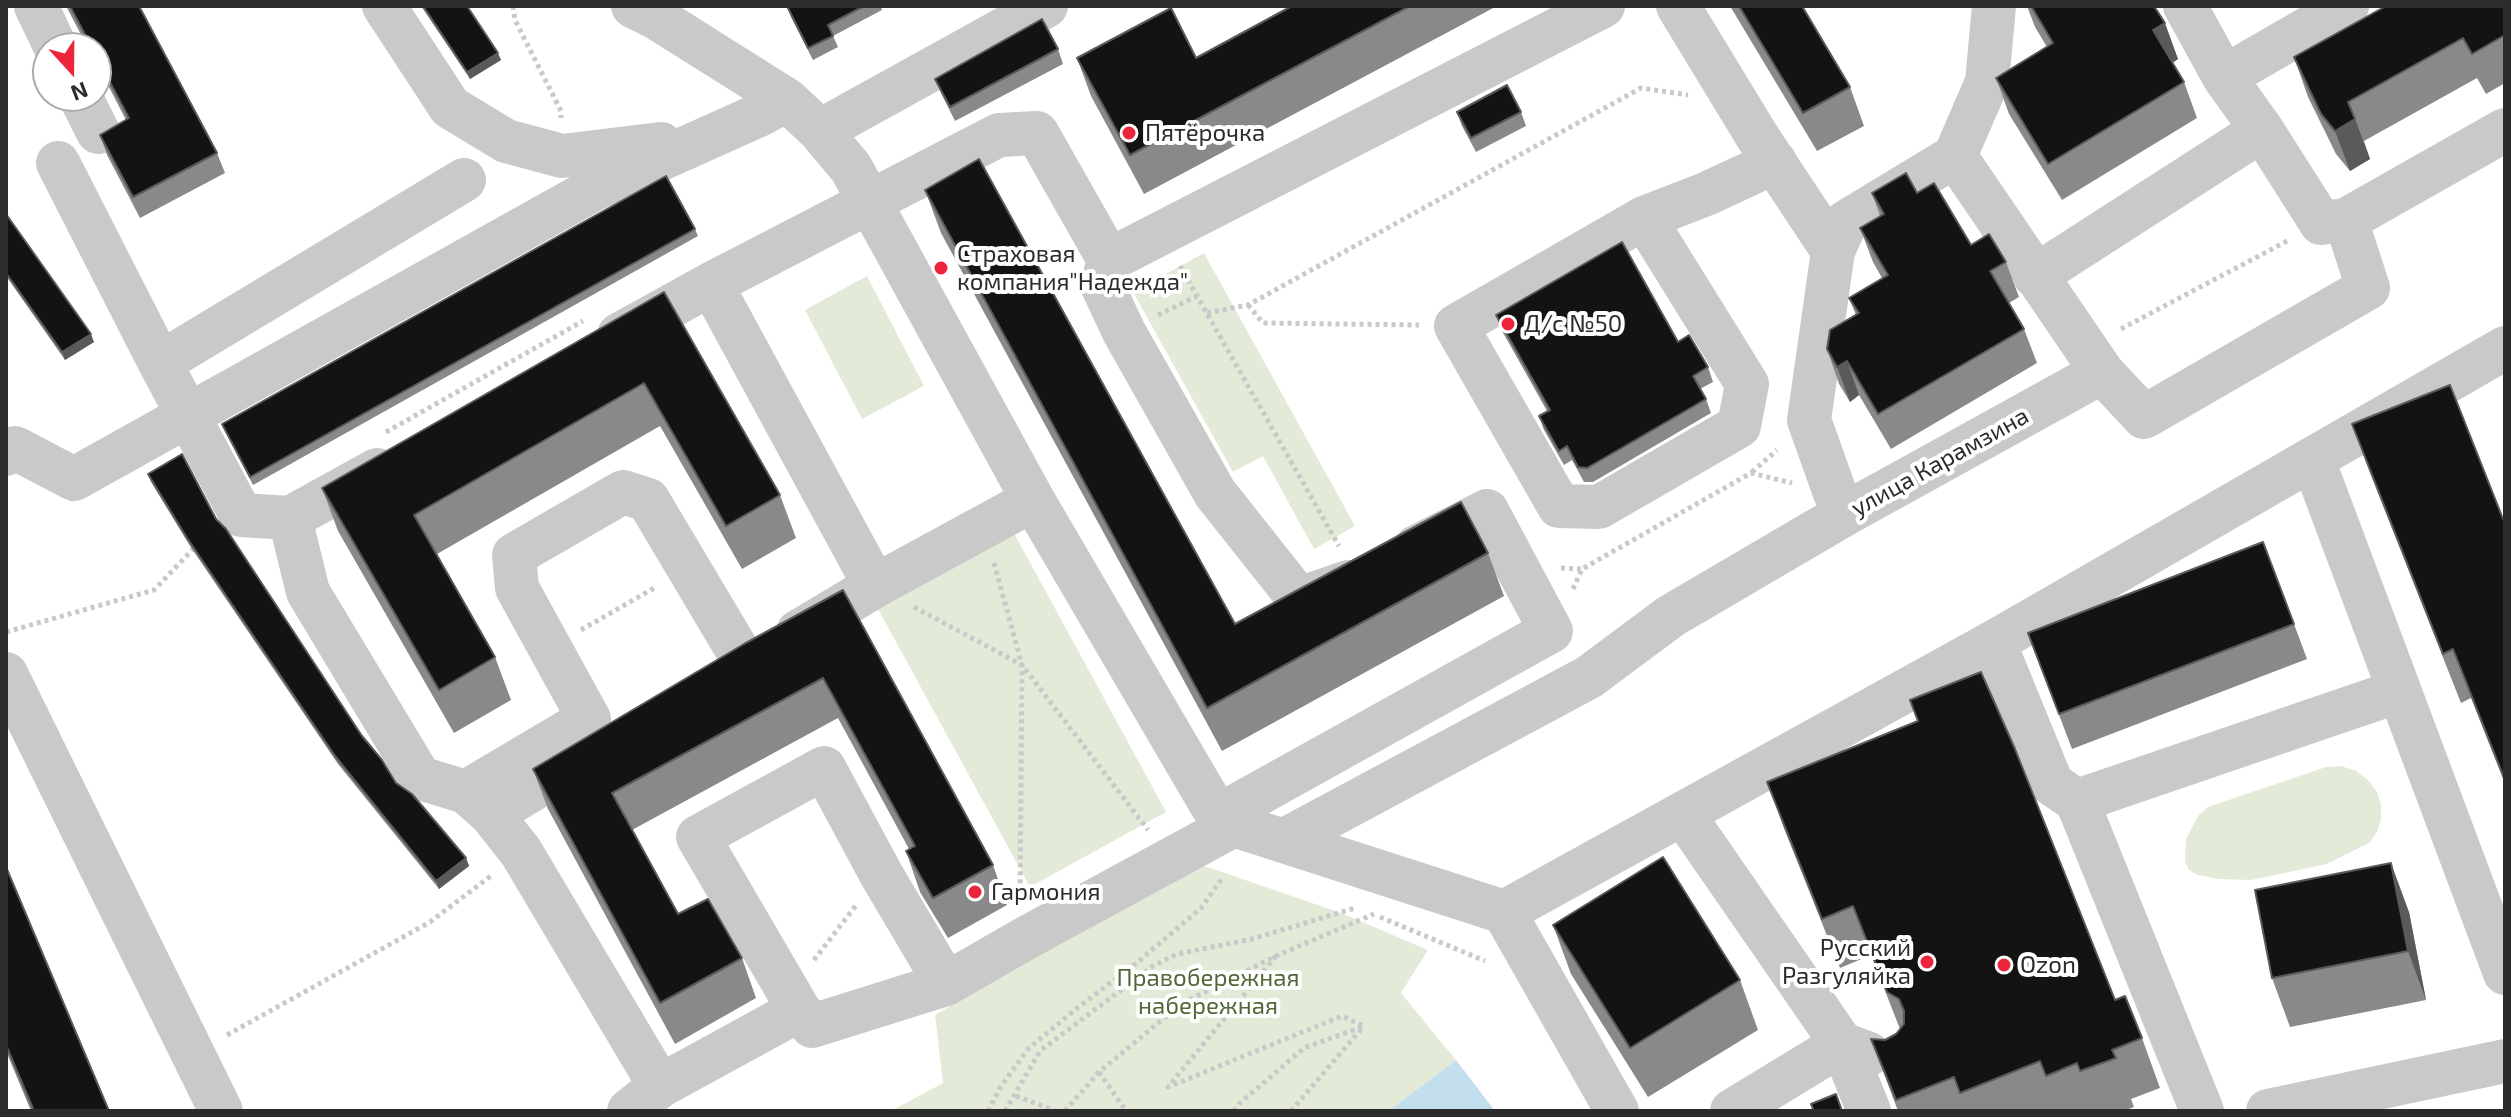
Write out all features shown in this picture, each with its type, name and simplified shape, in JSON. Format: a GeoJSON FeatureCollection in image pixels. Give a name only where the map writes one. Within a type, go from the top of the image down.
{"type":"FeatureCollection","features":[{"type":"Feature","properties":{"kind":"street"},"geometry":{"type":"LineString","coordinates":[[6,10],[12,6]]}},
{"type":"Feature","properties":{"kind":"street"},"geometry":{"type":"LineString","coordinates":[[36,6],[48,32]]}},
{"type":"Feature","properties":{"kind":"street"},"geometry":{"type":"LineString","coordinates":[[384,6],[450,107],[506,141],[562,156],[707,138]]}},
{"type":"Feature","properties":{"kind":"street"},"geometry":{"type":"LineString","coordinates":[[820,131],[1046,6]]}},
{"type":"Feature","properties":{"kind":"street"},"geometry":{"type":"LineString","coordinates":[[1109,260],[1603,6]]}},
{"type":"Feature","properties":{"kind":"street"},"geometry":{"type":"LineString","coordinates":[[1678,6],[1833,251]]}},
{"type":"Feature","properties":{"kind":"street"},"geometry":{"type":"LineString","coordinates":[[1845,514],[1809,420],[1833,251],[1846,222],[1955,156],[1987,82],[1994,6]]}},
{"type":"Feature","properties":{"kind":"street"},"geometry":{"type":"LineString","coordinates":[[2185,6],[2224,77],[2321,223],[2346,220],[2505,130]]}},
{"type":"Feature","properties":{"kind":"street"},"geometry":{"type":"LineString","coordinates":[[2224,77],[2347,6]]}},
{"type":"Feature","properties":{"kind":"street"},"geometry":{"type":"LineString","coordinates":[[653,10],[787,100],[820,131],[851,168],[1033,500],[1212,806],[1227,820],[1283,841],[1504,912],[1617,1111]]}},
{"type":"Feature","properties":{"kind":"street"},"geometry":{"type":"LineString","coordinates":[[6,454],[15,448],[74,479],[594,189],[787,100]]}},
{"type":"Feature","properties":{"kind":"street"},"geometry":{"type":"LineString","coordinates":[[2035,276],[2262,130]]}},
{"type":"Feature","properties":{"kind":"street"},"geometry":{"type":"LineString","coordinates":[[588,335],[711,284],[999,135],[1037,133],[1109,260],[1102,285],[1154,385],[1215,493],[1299,599],[1358,578],[1487,511],[1551,631],[1227,820],[1170,860],[946,984],[812,1026],[794,1001],[698,837],[824,768],[881,874],[946,984]]}},
{"type":"Feature","properties":{"kind":"street"},"geometry":{"type":"LineString","coordinates":[[1955,156],[2102,372],[2144,417],[2368,288],[2346,220]]}},
{"type":"Feature","properties":{"kind":"street"},"geometry":{"type":"LineString","coordinates":[[1644,218],[1747,384],[1739,426],[1599,507],[1559,506],[1456,326],[1644,218],[1775,162]]}},
{"type":"Feature","properties":{"kind":"street"},"geometry":{"type":"LineString","coordinates":[[58,163],[241,515],[290,518],[396,443]]}},
{"type":"Feature","properties":{"kind":"street"},"geometry":{"type":"LineString","coordinates":[[160,363],[464,180]]}},
{"type":"Feature","properties":{"kind":"street"},"geometry":{"type":"LineString","coordinates":[[711,284],[875,586]]}},
{"type":"Feature","properties":{"kind":"street"},"geometry":{"type":"LineString","coordinates":[[1504,912],[1994,642],[2505,348]]}},
{"type":"Feature","properties":{"kind":"street","name":"улица Карамзина"},"geometry":{"type":"LineString","coordinates":[[1283,841],[1589,677],[1671,616],[1845,514],[2102,372]]}},
{"type":"Feature","properties":{"kind":"street"},"geometry":{"type":"LineString","coordinates":[[2313,460],[2505,973]]}},
{"type":"Feature","properties":{"kind":"street"},"geometry":{"type":"LineString","coordinates":[[478,803],[589,719],[517,588],[514,555],[623,492],[648,500],[688,568],[731,671],[875,586],[1033,500]]}},
{"type":"Feature","properties":{"kind":"street"},"geometry":{"type":"LineString","coordinates":[[290,518],[308,592],[420,778],[478,803],[521,852],[644,1099],[794,1001]]}},
{"type":"Feature","properties":{"kind":"street"},"geometry":{"type":"LineString","coordinates":[[1994,642],[2052,784],[2077,801],[2202,1111]]}},
{"type":"Feature","properties":{"kind":"street"},"geometry":{"type":"LineString","coordinates":[[6,674],[221,1111]]}},
{"type":"Feature","properties":{"kind":"street"},"geometry":{"type":"LineString","coordinates":[[2077,801],[2399,691]]}},
{"type":"Feature","properties":{"kind":"street"},"geometry":{"type":"LineString","coordinates":[[478,803],[624,735]]}},
{"type":"Feature","properties":{"kind":"street"},"geometry":{"type":"LineString","coordinates":[[1683,814],[1842,1044],[1869,1111]]}},
{"type":"Feature","properties":{"kind":"street"},"geometry":{"type":"LineString","coordinates":[[1842,1044],[1898,1065]]}},
{"type":"Feature","properties":{"kind":"street"},"geometry":{"type":"LineString","coordinates":[[1732,1111],[1842,1044]]}},
{"type":"Feature","properties":{"kind":"street"},"geometry":{"type":"LineString","coordinates":[[2268,1111],[2505,1061]]}},
{"type":"Feature","properties":{"kind":"path"},"geometry":{"type":"LineString","coordinates":[[513,6],[515,20],[561,111],[562,156]]}},
{"type":"Feature","properties":{"kind":"path"},"geometry":{"type":"LineString","coordinates":[[1207,313],[1248,305],[1641,88],[1736,102]]}},
{"type":"Feature","properties":{"kind":"path"},"geometry":{"type":"LineString","coordinates":[[1162,234],[1358,578]]}},
{"type":"Feature","properties":{"kind":"path"},"geometry":{"type":"LineString","coordinates":[[1248,305],[1263,323],[1456,326]]}},
{"type":"Feature","properties":{"kind":"path"},"geometry":{"type":"LineString","coordinates":[[396,443],[588,335]]}},
{"type":"Feature","properties":{"kind":"path"},"geometry":{"type":"LineString","coordinates":[[6,632],[154,590],[191,549],[241,515]]}},
{"type":"Feature","properties":{"kind":"path"},"geometry":{"type":"LineString","coordinates":[[984,527],[1022,665],[1020,911],[1026,938]]}},
{"type":"Feature","properties":{"kind":"path"},"geometry":{"type":"LineString","coordinates":[[549,649],[688,568]]}},
{"type":"Feature","properties":{"kind":"path"},"geometry":{"type":"LineString","coordinates":[[875,586],[1022,665],[1170,860]]}},
{"type":"Feature","properties":{"kind":"path"},"geometry":{"type":"LineString","coordinates":[[193,1055],[430,922],[521,852]]}},
{"type":"Feature","properties":{"kind":"path"},"geometry":{"type":"LineString","coordinates":[[988,1111],[1028,1049],[1201,908],[1227,871]]}},
{"type":"Feature","properties":{"kind":"path"},"geometry":{"type":"LineString","coordinates":[[794,1001],[881,874]]}},
{"type":"Feature","properties":{"kind":"path"},"geometry":{"type":"LineString","coordinates":[[1342,903],[1494,965]]}},
{"type":"Feature","properties":{"kind":"path"},"geometry":{"type":"LineString","coordinates":[[1005,1111],[1040,1051],[1153,966],[1177,954],[1252,939],[1355,908]]}},
{"type":"Feature","properties":{"kind":"path"},"geometry":{"type":"LineString","coordinates":[[1065,1111],[1099,1072],[1181,1004],[1276,956],[1374,914]]}},
{"type":"Feature","properties":{"kind":"path"},"geometry":{"type":"LineString","coordinates":[[1276,956],[1168,1087],[1342,1016],[1363,1026]]}},
{"type":"Feature","properties":{"kind":"path"},"geometry":{"type":"LineString","coordinates":[[1234,1111],[1304,1048],[1363,1026]]}},
{"type":"Feature","properties":{"kind":"path"},"geometry":{"type":"LineString","coordinates":[[1291,1111],[1363,1026]]}},
{"type":"Feature","properties":{"kind":"path"},"geometry":{"type":"LineString","coordinates":[[1099,1072],[1126,1111]]}},
{"type":"Feature","properties":{"kind":"path"},"geometry":{"type":"LineString","coordinates":[[1016,1096],[1056,1111]]}},
{"type":"Feature","properties":{"kind":"green space"},"geometry":{"type":"Polygon","coordinates":[[[1204,253],[1355,526],[1314,549],[1263,456],[1233,472],[1133,292],[1204,253]]]}},
{"type":"Feature","properties":{"kind":"green space"},"geometry":{"type":"Polygon","coordinates":[[[867,276],[924,386],[862,419],[805,310],[867,276]]]}},
{"type":"Feature","properties":{"kind":"green space"},"geometry":{"type":"Polygon","coordinates":[[[1009,524],[1166,812],[1030,887],[872,598],[1009,524]]]}},
{"type":"Feature","properties":{"kind":"green space"},"geometry":{"type":"Polygon","coordinates":[[[2341,766],[2356,771],[2377,792],[2381,819],[2369,843],[2327,864],[2251,880],[2219,879],[2189,870],[2185,861],[2186,839],[2198,816],[2208,807],[2326,767],[2341,766]]]}},
{"type":"Feature","properties":{"kind":"green space","name":"Правобережная набережная"},"geometry":{"type":"Polygon","coordinates":[[[1193,862],[1341,913],[1428,950],[1401,993],[1456,1060],[1388,1111],[891,1111],[943,1083],[935,1015],[1193,862]]]}},
{"type":"Feature","properties":{"kind":"water"},"geometry":{"type":"Polygon","coordinates":[[[1456,1060],[1495,1111],[1388,1111],[1456,1060]]]}},
{"type":"Feature","properties":{"kind":"building"},"geometry":{"type":"Polygon","coordinates":[[[70,6],[139,6],[217,153],[133,197],[100,135],[129,118],[112,86],[112,32],[84,32],[70,6]]]}},
{"type":"Feature","properties":{"kind":"building"},"geometry":{"type":"Polygon","coordinates":[[[423,6],[467,6],[498,53],[467,72],[423,6]]]}},
{"type":"Feature","properties":{"kind":"building"},"geometry":{"type":"Polygon","coordinates":[[[787,6],[864,6],[828,25],[833,36],[808,48],[787,6]]]}},
{"type":"Feature","properties":{"kind":"building"},"geometry":{"type":"Polygon","coordinates":[[[1292,6],[1410,6],[1130,155],[1077,58],[1171,8],[1196,58],[1292,6]]]}},
{"type":"Feature","properties":{"kind":"building"},"geometry":{"type":"Polygon","coordinates":[[[1739,6],[1802,6],[1850,87],[1803,113],[1739,6]]]}},
{"type":"Feature","properties":{"kind":"building"},"geometry":{"type":"Polygon","coordinates":[[[2031,6],[2154,6],[2165,23],[2153,30],[2184,82],[2048,164],[1996,78],[2053,43],[2031,6]]]}},
{"type":"Feature","properties":{"kind":"building"},"geometry":{"type":"Polygon","coordinates":[[[2386,6],[2505,6],[2505,35],[2472,54],[2463,38],[2348,102],[2355,119],[2335,131],[2321,114],[2294,57],[2386,6]]]}},
{"type":"Feature","properties":{"kind":"building"},"geometry":{"type":"Polygon","coordinates":[[[1042,19],[1058,49],[950,107],[935,79],[1042,19]]]}},
{"type":"Feature","properties":{"kind":"building"},"geometry":{"type":"Polygon","coordinates":[[[1507,85],[1521,112],[1471,138],[1457,112],[1507,85]]]}},
{"type":"Feature","properties":{"kind":"building"},"geometry":{"type":"Polygon","coordinates":[[[979,159],[1235,624],[1461,502],[1488,553],[1207,708],[925,190],[979,159]]]}},
{"type":"Feature","properties":{"kind":"building"},"geometry":{"type":"Polygon","coordinates":[[[1906,173],[1917,193],[1934,183],[1971,245],[1989,234],[2006,262],[1990,271],[2024,329],[1878,414],[1847,361],[1837,367],[1827,349],[1830,330],[1859,313],[1849,298],[1888,275],[1860,228],[1884,214],[1872,193],[1906,173]]]}},
{"type":"Feature","properties":{"kind":"building"},"geometry":{"type":"Polygon","coordinates":[[[666,176],[695,229],[250,477],[222,424],[666,176]]]}},
{"type":"Feature","properties":{"kind":"building"},"geometry":{"type":"Polygon","coordinates":[[[6,214],[91,334],[62,352],[6,273],[6,214]]]}},
{"type":"Feature","properties":{"kind":"building"},"geometry":{"type":"Polygon","coordinates":[[[1622,242],[1678,342],[1689,335],[1708,367],[1693,376],[1706,399],[1587,468],[1578,467],[1567,446],[1559,451],[1539,416],[1550,410],[1496,315],[1622,242]]]}},
{"type":"Feature","properties":{"kind":"building"},"geometry":{"type":"Polygon","coordinates":[[[664,292],[780,495],[726,526],[644,383],[414,515],[495,657],[439,690],[322,488],[664,292]]]}},
{"type":"Feature","properties":{"kind":"building"},"geometry":{"type":"Polygon","coordinates":[[[2450,385],[2505,524],[2505,780],[2453,649],[2443,654],[2352,424],[2450,385]]]}},
{"type":"Feature","properties":{"kind":"building"},"geometry":{"type":"Polygon","coordinates":[[[182,454],[216,519],[226,529],[362,736],[396,783],[412,794],[466,858],[436,881],[335,756],[187,538],[148,474],[182,454]]]}},
{"type":"Feature","properties":{"kind":"building"},"geometry":{"type":"Polygon","coordinates":[[[2263,542],[2294,624],[2059,714],[2028,633],[2263,542]]]}},
{"type":"Feature","properties":{"kind":"building"},"geometry":{"type":"Polygon","coordinates":[[[843,590],[993,865],[933,898],[906,851],[915,846],[823,678],[612,793],[678,914],[708,899],[742,958],[660,1003],[533,769],[744,644],[843,590]]]}},
{"type":"Feature","properties":{"kind":"building"},"geometry":{"type":"Polygon","coordinates":[[[1981,672],[2115,1000],[2125,996],[2142,1038],[2112,1050],[2116,1058],[2080,1071],[2077,1063],[2046,1076],[2040,1061],[1960,1093],[1954,1077],[1896,1100],[1871,1039],[1885,1040],[1896,1034],[1904,1024],[1904,1011],[1899,999],[1887,992],[1853,906],[1822,919],[1767,782],[1918,721],[1910,700],[1981,672]]]}},
{"type":"Feature","properties":{"kind":"building"},"geometry":{"type":"Polygon","coordinates":[[[1663,857],[1740,980],[1630,1048],[1553,925],[1663,857]]]}},
{"type":"Feature","properties":{"kind":"building"},"geometry":{"type":"Polygon","coordinates":[[[2391,863],[2408,951],[2272,978],[2255,890],[2391,863]]]}},
{"type":"Feature","properties":{"kind":"building"},"geometry":{"type":"Polygon","coordinates":[[[6,867],[109,1111],[34,1111],[6,1045],[6,867]]]}},
{"type":"Feature","properties":{"kind":"building"},"geometry":{"type":"Polygon","coordinates":[[[1836,1094],[1842,1111],[1814,1111],[1811,1104],[1836,1094]]]}},
{"type":"Feature","properties":{"kind":"place","name":"Пятёрочка"},"geometry":{"type":"Point","coordinates":[1129,133]}},
{"type":"Feature","properties":{"kind":"place","name":"Страховая компания\"Надежда\""},"geometry":{"type":"Point","coordinates":[941,268]}},
{"type":"Feature","properties":{"kind":"place","name":"Д/с №50"},"geometry":{"type":"Point","coordinates":[1508,324]}},
{"type":"Feature","properties":{"kind":"place","name":"Гармония"},"geometry":{"type":"Point","coordinates":[975,892]}},
{"type":"Feature","properties":{"kind":"place","name":"Русский Разгуляйка"},"geometry":{"type":"Point","coordinates":[1927,962]}},
{"type":"Feature","properties":{"kind":"place","name":"Ozon"},"geometry":{"type":"Point","coordinates":[2004,965]}}]}
